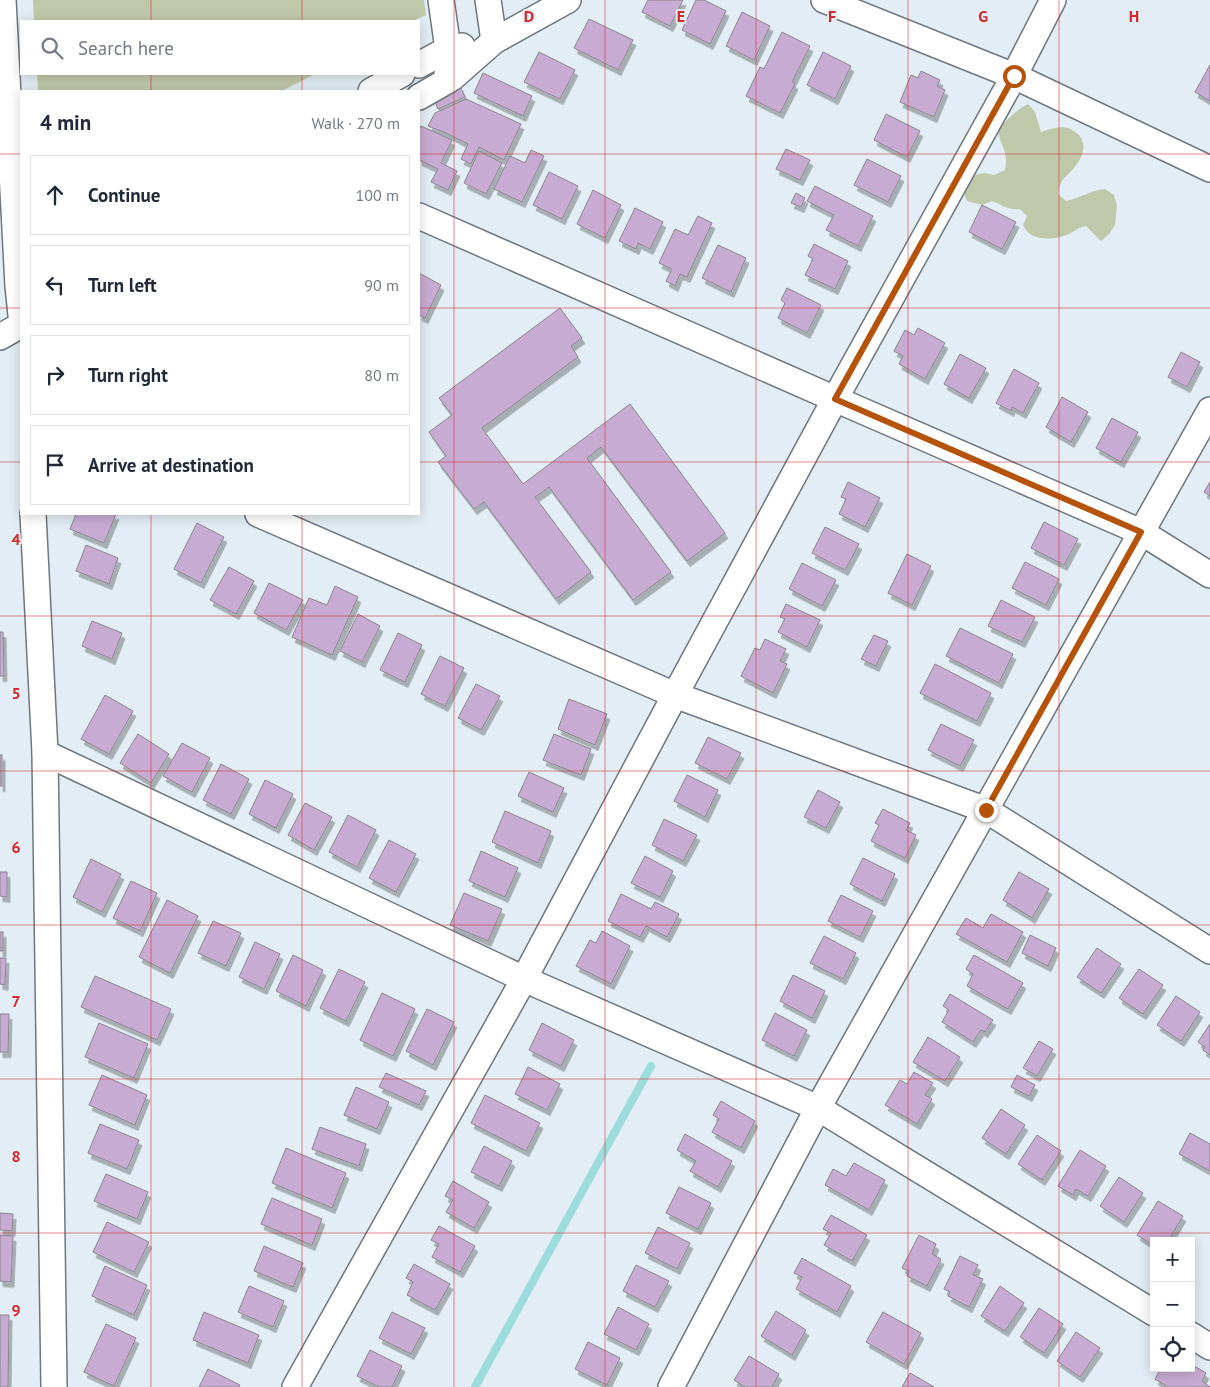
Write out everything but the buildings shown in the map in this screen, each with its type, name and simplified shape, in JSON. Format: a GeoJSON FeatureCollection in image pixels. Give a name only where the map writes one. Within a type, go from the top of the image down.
{"type":"FeatureCollection","features":[{"type":"Feature","properties":{"kind":"street"},"geometry":{"type":"LineString","coordinates":[[3,0],[13,289],[20,312]]}},
{"type":"Feature","properties":{"kind":"street"},"geometry":{"type":"LineString","coordinates":[[441,0],[448,49],[447,81]]}},
{"type":"Feature","properties":{"kind":"street"},"geometry":{"type":"LineString","coordinates":[[488,0],[494,41]]}},
{"type":"Feature","properties":{"kind":"street"},"geometry":{"type":"LineString","coordinates":[[420,96],[447,81],[494,41],[568,0]]}},
{"type":"Feature","properties":{"kind":"street"},"geometry":{"type":"LineString","coordinates":[[824,0],[1014,76],[1210,169]]}},
{"type":"Feature","properties":{"kind":"street"},"geometry":{"type":"LineString","coordinates":[[295,1387],[524,979],[835,399],[1014,76],[1053,0]]}},
{"type":"Feature","properties":{"kind":"street"},"geometry":{"type":"LineString","coordinates":[[420,64],[448,49],[494,41]]}},
{"type":"Feature","properties":{"kind":"street"},"geometry":{"type":"LineString","coordinates":[[373,90],[400,75]]}},
{"type":"Feature","properties":{"kind":"street"},"geometry":{"type":"LineString","coordinates":[[420,216],[1141,532],[1210,575]]}},
{"type":"Feature","properties":{"kind":"street"},"geometry":{"type":"LineString","coordinates":[[0,337],[20,326]]}},
{"type":"Feature","properties":{"kind":"street"},"geometry":{"type":"LineString","coordinates":[[671,1387],[818,1108],[1210,410]]}},
{"type":"Feature","properties":{"kind":"street"},"geometry":{"type":"LineString","coordinates":[[33,515],[45,753],[54,1387]]}},
{"type":"Feature","properties":{"kind":"street"},"geometry":{"type":"LineString","coordinates":[[260,515],[675,696],[986,810],[1210,951]]}},
{"type":"Feature","properties":{"kind":"street"},"geometry":{"type":"LineString","coordinates":[[45,753],[524,979],[818,1108],[1150,1311]]}},
{"type":"Feature","properties":{"kind":"street"},"geometry":{"type":"LineString","coordinates":[[1195,1338],[1210,1347]]}},
{"type":"Feature","properties":{"kind":"green space"},"geometry":{"type":"Polygon","coordinates":[[[33,0],[424,0],[426,15],[415,20],[34,20],[33,0]]]}},
{"type":"Feature","properties":{"kind":"green space"},"geometry":{"type":"Polygon","coordinates":[[[37,75],[313,75],[284,90],[38,90],[37,75]]]}},
{"type":"Feature","properties":{"kind":"green space"},"geometry":{"type":"Polygon","coordinates":[[[1028,104],[1035,112],[1041,132],[1062,127],[1074,131],[1082,139],[1083,149],[1080,159],[1062,181],[1058,194],[1066,201],[1105,189],[1114,195],[1117,206],[1115,225],[1101,241],[1086,226],[1060,237],[1039,238],[1026,230],[1023,225],[1027,216],[1020,209],[1008,208],[992,201],[982,205],[967,201],[963,191],[967,182],[975,175],[984,173],[994,175],[1005,170],[1006,159],[998,131],[1011,116],[1028,104]]]}},
{"type":"Feature","properties":{"kind":"waterway"},"geometry":{"type":"LineString","coordinates":[[475,1387],[651,1066]]}},
{"type":"Feature","properties":{"kind":"route"},"geometry":{"type":"LineString","coordinates":[[986,810],[1141,532],[835,399],[1014,76]]}}]}
